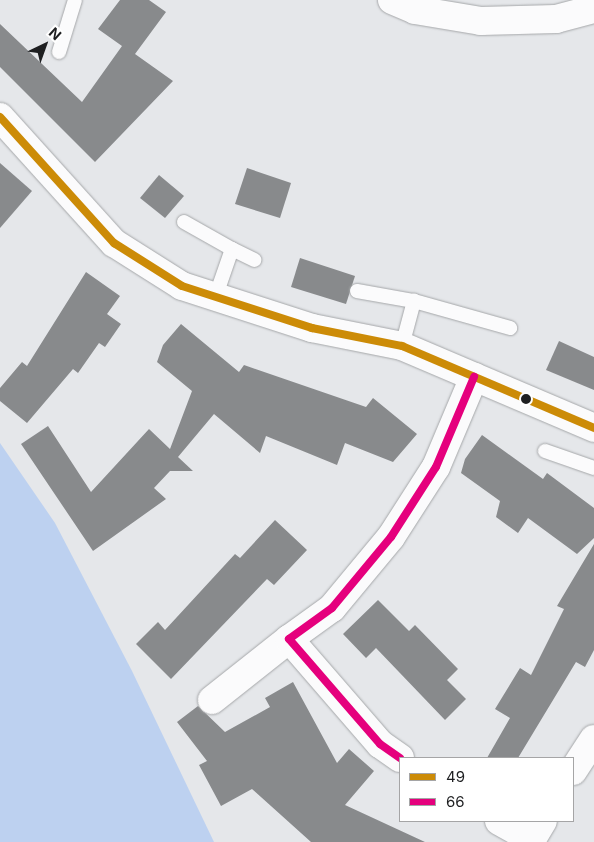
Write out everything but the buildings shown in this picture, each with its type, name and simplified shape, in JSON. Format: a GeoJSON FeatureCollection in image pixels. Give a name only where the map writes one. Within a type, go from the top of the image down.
{"type":"FeatureCollection","features":[{"type":"Feature","properties":{"kind":"street"},"geometry":{"type":"LineString","coordinates":[[392,0],[415,10],[481,21],[556,19],[594,9]]}},
{"type":"Feature","properties":{"kind":"street"},"geometry":{"type":"LineString","coordinates":[[0,118],[114,243],[182,286],[312,328],[402,346],[594,428]]}},
{"type":"Feature","properties":{"kind":"street"},"geometry":{"type":"LineString","coordinates":[[212,700],[289,639],[332,608],[391,537],[436,467],[474,377]]}},
{"type":"Feature","properties":{"kind":"street"},"geometry":{"type":"LineString","coordinates":[[289,639],[380,744],[399,757]]}},
{"type":"Feature","properties":{"kind":"street"},"geometry":{"type":"LineString","coordinates":[[574,769],[594,739]]}},
{"type":"Feature","properties":{"kind":"street"},"geometry":{"type":"LineString","coordinates":[[501,822],[532,839],[541,822]]}},
{"type":"Feature","properties":{"kind":"lane"},"geometry":{"type":"LineString","coordinates":[[59,52],[75,0]]}},
{"type":"Feature","properties":{"kind":"lane"},"geometry":{"type":"LineString","coordinates":[[184,222],[255,260]]}},
{"type":"Feature","properties":{"kind":"lane"},"geometry":{"type":"LineString","coordinates":[[215,298],[232,249]]}},
{"type":"Feature","properties":{"kind":"lane"},"geometry":{"type":"LineString","coordinates":[[357,291],[414,301],[510,328]]}},
{"type":"Feature","properties":{"kind":"lane"},"geometry":{"type":"LineString","coordinates":[[402,346],[414,301]]}},
{"type":"Feature","properties":{"kind":"lane"},"geometry":{"type":"LineString","coordinates":[[545,451],[594,468]]}},
{"type":"Feature","properties":{"kind":"shaded area"},"geometry":{"type":"Polygon","coordinates":[[[0,443],[55,523],[132,671],[214,842],[0,842],[0,443]]]}},
{"type":"Feature","properties":{"kind":"transit line","name":"49"},"geometry":{"type":"LineString","coordinates":[[0,117],[114,243],[182,286],[312,328],[402,346],[594,428]]}},
{"type":"Feature","properties":{"kind":"transit line","name":"66"},"geometry":{"type":"LineString","coordinates":[[399,757],[380,744],[289,639],[332,608],[391,537],[436,467],[474,377]]}}]}
